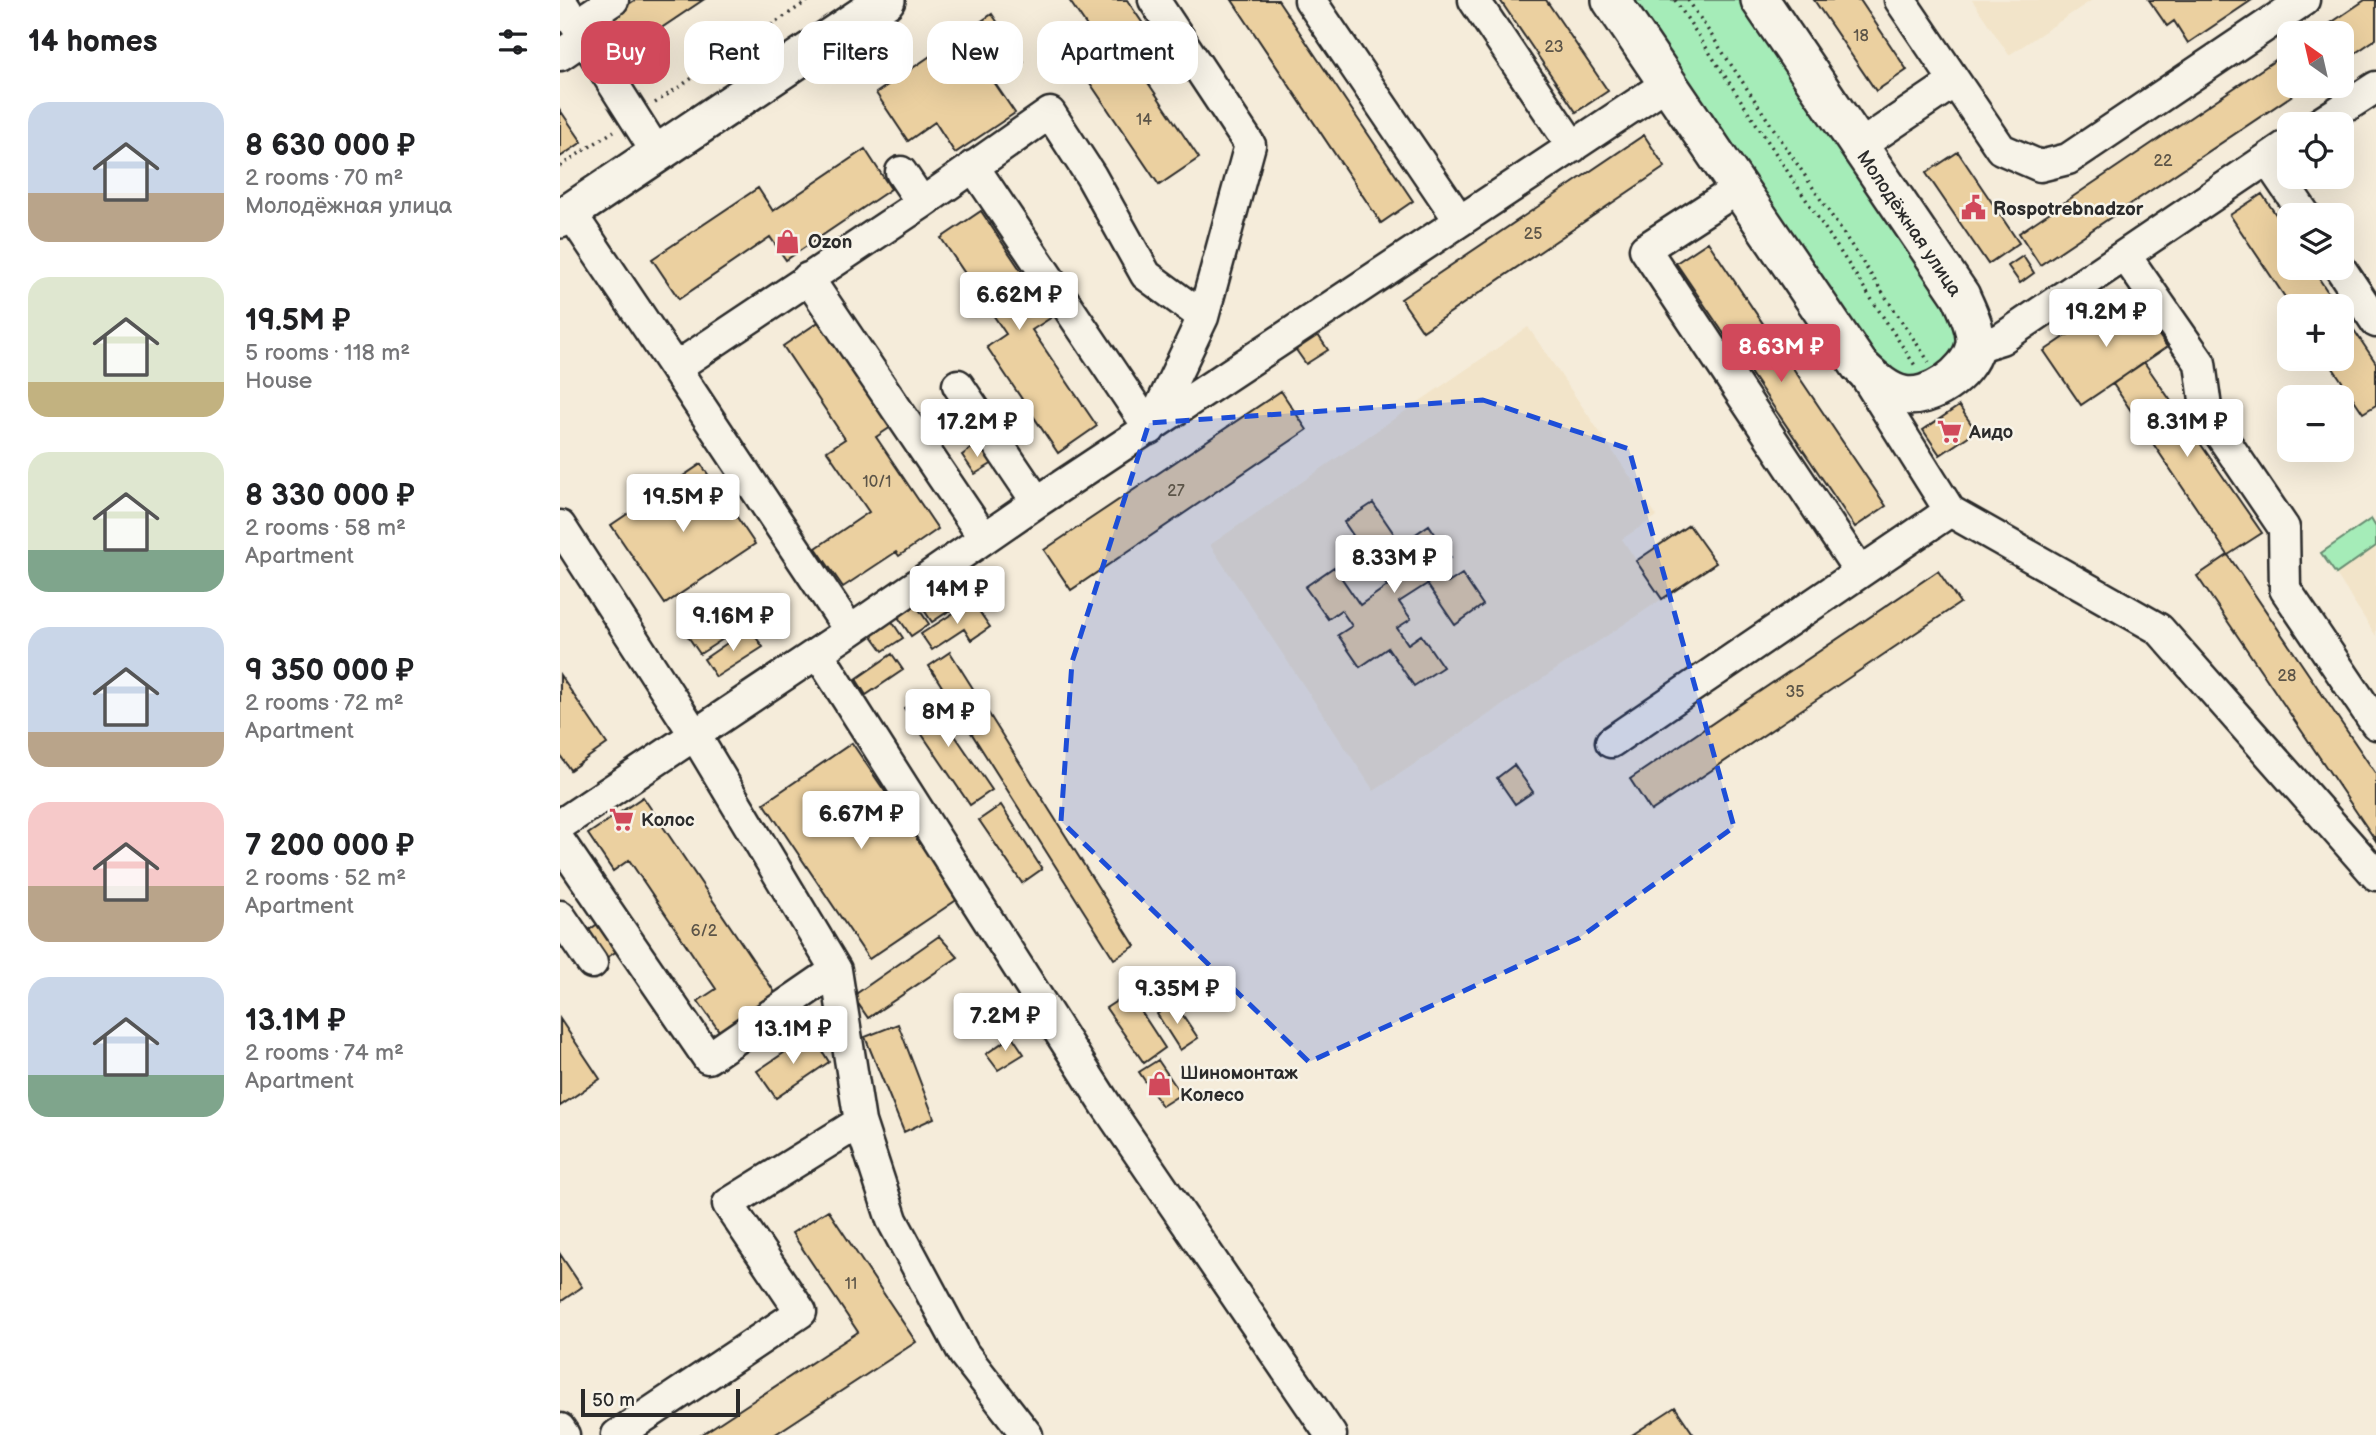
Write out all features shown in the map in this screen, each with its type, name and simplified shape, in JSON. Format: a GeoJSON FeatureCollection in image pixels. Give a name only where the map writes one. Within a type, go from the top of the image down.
{"type":"FeatureCollection","features":[{"type":"Feature","properties":{"kind":"main road"},"geometry":{"type":"LineString","coordinates":[[565,216],[886,0]]}},
{"type":"Feature","properties":{"kind":"main road"},"geometry":{"type":"LineString","coordinates":[[1611,0],[1859,365],[1881,386],[1903,396],[1921,395],[1931,376],[1964,368],[1975,347]]}},
{"type":"Feature","properties":{"kind":"main road","name":"Молодёжная улица"},"geometry":{"type":"LineString","coordinates":[[1760,0],[1961,296],[1973,326],[1975,347]]}},
{"type":"Feature","properties":{"kind":"street"},"geometry":{"type":"LineString","coordinates":[[560,55],[574,21],[613,0]]}},
{"type":"Feature","properties":{"kind":"street"},"geometry":{"type":"LineString","coordinates":[[1150,429],[1203,317],[1250,145],[1154,0]]}},
{"type":"Feature","properties":{"kind":"street"},"geometry":{"type":"LineString","coordinates":[[1310,0],[1460,221]]}},
{"type":"Feature","properties":{"kind":"street"},"geometry":{"type":"LineString","coordinates":[[1474,0],[1573,147]]}},
{"type":"Feature","properties":{"kind":"street"},"geometry":{"type":"LineString","coordinates":[[1900,0],[2001,149],[2040,166],[2068,159],[2304,0]]}},
{"type":"Feature","properties":{"kind":"street"},"geometry":{"type":"LineString","coordinates":[[574,21],[657,153]]}},
{"type":"Feature","properties":{"kind":"street"},"geometry":{"type":"LineString","coordinates":[[1858,147],[1954,82]]}},
{"type":"Feature","properties":{"kind":"street"},"geometry":{"type":"LineString","coordinates":[[836,970],[708,1058],[563,820],[818,653],[1037,502],[1668,83]]}},
{"type":"Feature","properties":{"kind":"street"},"geometry":{"type":"LineString","coordinates":[[2337,112],[2376,87]]}},
{"type":"Feature","properties":{"kind":"street"},"geometry":{"type":"LineString","coordinates":[[675,368],[922,203],[1050,113],[1091,176],[1146,275],[1203,317]]}},
{"type":"Feature","properties":{"kind":"street"},"geometry":{"type":"LineString","coordinates":[[1975,347],[2001,339],[2277,152]]}},
{"type":"Feature","properties":{"kind":"street"},"geometry":{"type":"LineString","coordinates":[[973,166],[1150,429]]}},
{"type":"Feature","properties":{"kind":"street"},"geometry":{"type":"LineString","coordinates":[[901,172],[922,203]]}},
{"type":"Feature","properties":{"kind":"street"},"geometry":{"type":"LineString","coordinates":[[1739,188],[1645,248],[1860,572]]}},
{"type":"Feature","properties":{"kind":"street"},"geometry":{"type":"LineString","coordinates":[[565,216],[675,368],[850,631]]}},
{"type":"Feature","properties":{"kind":"street"},"geometry":{"type":"LineString","coordinates":[[2125,255],[2200,363],[2207,415],[2284,528],[2285,589],[2376,724]]}},
{"type":"Feature","properties":{"kind":"street"},"geometry":{"type":"LineString","coordinates":[[808,278],[984,538]]}},
{"type":"Feature","properties":{"kind":"street"},"geometry":{"type":"LineString","coordinates":[[2348,280],[2376,322]]}},
{"type":"Feature","properties":{"kind":"street"},"geometry":{"type":"LineString","coordinates":[[1859,365],[1950,511],[2159,629],[2376,876]]}},
{"type":"Feature","properties":{"kind":"street"},"geometry":{"type":"LineString","coordinates":[[958,385],[1037,502]]}},
{"type":"Feature","properties":{"kind":"street"},"geometry":{"type":"LineString","coordinates":[[1611,742],[1950,511]]}},
{"type":"Feature","properties":{"kind":"street"},"geometry":{"type":"LineString","coordinates":[[560,526],[695,735],[836,970],[860,1122],[892,1220],[964,1354],[1027,1435]]}},
{"type":"Feature","properties":{"kind":"street"},"geometry":{"type":"LineString","coordinates":[[818,653],[1106,1105],[1331,1435]]}},
{"type":"Feature","properties":{"kind":"street"},"geometry":{"type":"LineString","coordinates":[[560,916],[592,963]]}},
{"type":"Feature","properties":{"kind":"street"},"geometry":{"type":"LineString","coordinates":[[617,1435],[802,1312],[728,1204],[860,1122]]}},
{"type":"Feature","properties":{"kind":"street"},"geometry":{"type":"LineString","coordinates":[[560,1429],[564,1435]]}},
{"type":"Feature","properties":{"kind":"path"},"geometry":{"type":"LineString","coordinates":[[560,166],[809,0]]}},
{"type":"Feature","properties":{"kind":"path"},"geometry":{"type":"LineString","coordinates":[[1675,0],[1931,376]]}},
{"type":"Feature","properties":{"kind":"path"},"geometry":{"type":"LineString","coordinates":[[1688,0],[1931,376]]}},
{"type":"Feature","properties":{"kind":"highlighted area"},"geometry":{"type":"Polygon","coordinates":[[[1483,400],[1629,449],[1734,827],[1579,938],[1309,1062],[1061,821],[1072,662],[1149,423],[1483,400]]]}},
{"type":"Feature","properties":{"kind":"shaded area"},"geometry":{"type":"Polygon","coordinates":[[[1972,0],[2092,0],[2009,55],[1972,0]]]}},
{"type":"Feature","properties":{"kind":"shaded area"},"geometry":{"type":"Polygon","coordinates":[[[1528,327],[1657,516],[1622,539],[1662,599],[1374,791],[1210,545],[1528,327]]]}},
{"type":"Feature","properties":{"kind":"shaded area"},"geometry":{"type":"Polygon","coordinates":[[[2376,546],[2376,636],[2336,574],[2376,546]]]}},
{"type":"Feature","properties":{"kind":"green space"},"geometry":{"type":"Polygon","coordinates":[[[1630,0],[1742,0],[1955,315],[1956,347],[1944,365],[1925,380],[1888,377],[1630,0]]]}},
{"type":"Feature","properties":{"kind":"green space"},"geometry":{"type":"Polygon","coordinates":[[[2371,519],[2376,527],[2376,546],[2336,574],[2321,553],[2371,519]]]}},
{"type":"Feature","properties":{"kind":"building"},"geometry":{"type":"Polygon","coordinates":[[[635,0],[703,0],[670,22],[603,21],[635,0]]]}},
{"type":"Feature","properties":{"kind":"building"},"geometry":{"type":"Polygon","coordinates":[[[1069,0],[1127,0],[1141,21],[1083,21],[1069,0]]]}},
{"type":"Feature","properties":{"kind":"building"},"geometry":{"type":"Polygon","coordinates":[[[1232,0],[1278,0],[1413,201],[1381,223],[1232,0]]]}},
{"type":"Feature","properties":{"kind":"building"},"geometry":{"type":"Polygon","coordinates":[[[1500,0],[1546,0],[1608,91],[1576,112],[1500,0]]]}},
{"type":"Feature","properties":{"kind":"building"},"geometry":{"type":"Polygon","coordinates":[[[1814,0],[1860,0],[1907,70],[1876,91],[1814,0]]]}},
{"type":"Feature","properties":{"kind":"building"},"geometry":{"type":"Polygon","coordinates":[[[2149,0],[2252,0],[2188,43],[2174,21],[2167,26],[2149,0]]]}},
{"type":"Feature","properties":{"kind":"building"},"geometry":{"type":"Polygon","coordinates":[[[2365,0],[2376,0],[2376,39],[2354,54],[2354,21],[2334,21],[2365,0]]]}},
{"type":"Feature","properties":{"kind":"building"},"geometry":{"type":"Polygon","coordinates":[[[992,14],[997,21],[982,21],[992,14]]]}},
{"type":"Feature","properties":{"kind":"building"},"geometry":{"type":"Polygon","coordinates":[[[927,58],[927,84],[995,84],[1015,113],[955,153],[935,122],[908,141],[876,93],[889,84],[913,84],[913,68],[927,58]]]}},
{"type":"Feature","properties":{"kind":"building"},"geometry":{"type":"Polygon","coordinates":[[[2277,59],[2277,98],[2288,98],[2040,265],[2019,233],[2277,59]]]}},
{"type":"Feature","properties":{"kind":"building"},"geometry":{"type":"Polygon","coordinates":[[[1091,84],[1149,84],[1199,158],[1159,185],[1091,84]]]}},
{"type":"Feature","properties":{"kind":"building"},"geometry":{"type":"Polygon","coordinates":[[[560,110],[582,142],[560,157],[560,110]]]}},
{"type":"Feature","properties":{"kind":"building"},"geometry":{"type":"Polygon","coordinates":[[[1644,135],[1665,167],[1423,331],[1401,299],[1644,135]]]}},
{"type":"Feature","properties":{"kind":"building"},"geometry":{"type":"Polygon","coordinates":[[[865,149],[891,189],[786,260],[770,237],[679,299],[652,259],[758,188],[773,211],[865,149]]]}},
{"type":"Feature","properties":{"kind":"building","name":"Rospotrebnadzor"},"geometry":{"type":"Polygon","coordinates":[[[1958,152],[2019,243],[1988,264],[1926,173],[1958,152]]]}},
{"type":"Feature","properties":{"kind":"building"},"geometry":{"type":"Polygon","coordinates":[[[2262,194],[2277,216],[2277,280],[2320,280],[2329,294],[2283,294],[2230,215],[2262,194]]]}},
{"type":"Feature","properties":{"kind":"building"},"geometry":{"type":"Polygon","coordinates":[[[981,211],[1052,317],[1032,330],[1097,426],[1058,453],[987,347],[1006,334],[941,238],[981,211]]]}},
{"type":"Feature","properties":{"kind":"building"},"geometry":{"type":"Polygon","coordinates":[[[1708,242],[1886,506],[1855,527],[1676,263],[1708,242]]]}},
{"type":"Feature","properties":{"kind":"building"},"geometry":{"type":"Polygon","coordinates":[[[2023,256],[2034,273],[2020,283],[2008,266],[2023,256]]]}},
{"type":"Feature","properties":{"kind":"building"},"geometry":{"type":"Polygon","coordinates":[[[2130,293],[2167,347],[2081,405],[2044,351],[2130,293]]]}},
{"type":"Feature","properties":{"kind":"building"},"geometry":{"type":"Polygon","coordinates":[[[823,319],[894,425],[876,437],[938,529],[899,556],[896,552],[843,587],[816,548],[869,512],[827,451],[845,439],[783,346],[823,319]]]}},
{"type":"Feature","properties":{"kind":"building"},"geometry":{"type":"Polygon","coordinates":[[[2354,330],[2376,363],[2376,405],[2363,413],[2354,400],[2354,385],[2344,385],[2335,371],[2354,371],[2354,330]]]}},
{"type":"Feature","properties":{"kind":"building"},"geometry":{"type":"Polygon","coordinates":[[[1316,332],[1328,350],[1306,364],[1294,347],[1316,332]]]}},
{"type":"Feature","properties":{"kind":"building"},"geometry":{"type":"Polygon","coordinates":[[[2144,362],[2262,533],[2228,555],[2113,384],[2144,362]]]}},
{"type":"Feature","properties":{"kind":"building"},"geometry":{"type":"Polygon","coordinates":[[[1281,391],[1307,430],[1071,590],[1044,550],[1281,391]]]}},
{"type":"Feature","properties":{"kind":"building","name":"Аидо"},"geometry":{"type":"Polygon","coordinates":[[[1959,406],[1976,431],[1940,455],[1923,430],[1959,406]]]}},
{"type":"Feature","properties":{"kind":"building"},"geometry":{"type":"Polygon","coordinates":[[[979,443],[993,463],[975,474],[962,455],[979,443]]]}},
{"type":"Feature","properties":{"kind":"building"},"geometry":{"type":"Polygon","coordinates":[[[701,464],[755,544],[665,604],[611,525],[701,464]]]}},
{"type":"Feature","properties":{"kind":"building"},"geometry":{"type":"Polygon","coordinates":[[[1373,503],[1401,544],[1429,525],[1451,558],[1438,567],[1448,583],[1462,574],[1483,605],[1455,625],[1427,584],[1399,602],[1411,619],[1397,628],[1408,644],[1421,635],[1443,667],[1414,686],[1388,648],[1360,667],[1338,635],[1352,626],[1341,610],[1328,619],[1305,587],[1334,567],[1360,605],[1387,586],[1377,571],[1391,562],[1380,546],[1367,556],[1344,522],[1373,503]]]}},
{"type":"Feature","properties":{"kind":"building"},"geometry":{"type":"Polygon","coordinates":[[[1689,525],[1716,563],[1662,599],[1636,561],[1689,525]]]}},
{"type":"Feature","properties":{"kind":"building"},"geometry":{"type":"Polygon","coordinates":[[[2228,555],[2376,774],[2376,841],[2197,576],[2228,555]]]}},
{"type":"Feature","properties":{"kind":"building"},"geometry":{"type":"Polygon","coordinates":[[[1938,571],[1960,603],[1651,811],[1630,779],[1938,571]]]}},
{"type":"Feature","properties":{"kind":"building"},"geometry":{"type":"Polygon","coordinates":[[[961,578],[973,595],[932,622],[920,604],[961,578]]]}},
{"type":"Feature","properties":{"kind":"building"},"geometry":{"type":"Polygon","coordinates":[[[972,601],[990,627],[971,640],[964,629],[932,650],[921,634],[972,601]]]}},
{"type":"Feature","properties":{"kind":"building"},"geometry":{"type":"Polygon","coordinates":[[[733,603],[746,624],[700,654],[687,635],[733,603]]]}},
{"type":"Feature","properties":{"kind":"building"},"geometry":{"type":"Polygon","coordinates":[[[916,605],[929,624],[911,636],[898,617],[916,605]]]}},
{"type":"Feature","properties":{"kind":"building"},"geometry":{"type":"Polygon","coordinates":[[[891,620],[903,638],[883,651],[870,633],[891,620]]]}},
{"type":"Feature","properties":{"kind":"building"},"geometry":{"type":"Polygon","coordinates":[[[749,628],[763,647],[716,677],[704,659],[749,628]]]}},
{"type":"Feature","properties":{"kind":"building"},"geometry":{"type":"Polygon","coordinates":[[[950,652],[1135,946],[1114,959],[929,666],[950,652]]]}},
{"type":"Feature","properties":{"kind":"building"},"geometry":{"type":"Polygon","coordinates":[[[892,654],[903,670],[866,695],[856,679],[892,654]]]}},
{"type":"Feature","properties":{"kind":"building"},"geometry":{"type":"Polygon","coordinates":[[[560,675],[607,744],[570,770],[560,755],[560,675]]]}},
{"type":"Feature","properties":{"kind":"building"},"geometry":{"type":"Polygon","coordinates":[[[926,693],[992,790],[970,805],[904,708],[926,693]]]}},
{"type":"Feature","properties":{"kind":"building"},"geometry":{"type":"Polygon","coordinates":[[[852,743],[958,899],[869,959],[764,803],[852,743]]]}},
{"type":"Feature","properties":{"kind":"building"},"geometry":{"type":"Polygon","coordinates":[[[1514,765],[1533,792],[1515,804],[1497,778],[1514,765]]]}},
{"type":"Feature","properties":{"kind":"building"},"geometry":{"type":"Polygon","coordinates":[[[643,797],[778,997],[722,1035],[698,1001],[716,989],[629,860],[613,871],[588,834],[643,797]]]}},
{"type":"Feature","properties":{"kind":"building"},"geometry":{"type":"Polygon","coordinates":[[[1001,805],[1042,869],[1022,883],[979,820],[1001,805]]]}},
{"type":"Feature","properties":{"kind":"building"},"geometry":{"type":"Polygon","coordinates":[[[599,923],[617,951],[600,962],[582,935],[599,923]]]}},
{"type":"Feature","properties":{"kind":"building"},"geometry":{"type":"Polygon","coordinates":[[[939,936],[958,957],[868,1018],[853,996],[939,936]]]}},
{"type":"Feature","properties":{"kind":"building"},"geometry":{"type":"Polygon","coordinates":[[[1129,993],[1165,1048],[1144,1063],[1106,1008],[1129,993]]]}},
{"type":"Feature","properties":{"kind":"building"},"geometry":{"type":"Polygon","coordinates":[[[1174,1002],[1198,1038],[1180,1050],[1157,1014],[1174,1002]]]}},
{"type":"Feature","properties":{"kind":"building"},"geometry":{"type":"Polygon","coordinates":[[[560,1019],[600,1079],[560,1106],[560,1019]]]}},
{"type":"Feature","properties":{"kind":"building"},"geometry":{"type":"Polygon","coordinates":[[[898,1024],[934,1118],[904,1132],[865,1037],[898,1024]]]}},
{"type":"Feature","properties":{"kind":"building"},"geometry":{"type":"Polygon","coordinates":[[[812,1034],[829,1062],[776,1098],[757,1071],[812,1034]]]}},
{"type":"Feature","properties":{"kind":"building"},"geometry":{"type":"Polygon","coordinates":[[[1012,1036],[1024,1054],[998,1070],[986,1054],[1012,1036]]]}},
{"type":"Feature","properties":{"kind":"building","name":"Шиномонтаж Колесо"},"geometry":{"type":"Polygon","coordinates":[[[1158,1060],[1181,1094],[1162,1106],[1139,1072],[1158,1060]]]}},
{"type":"Feature","properties":{"kind":"building"},"geometry":{"type":"Polygon","coordinates":[[[828,1210],[916,1342],[774,1435],[701,1435],[858,1332],[792,1233],[828,1210]]]}},
{"type":"Feature","properties":{"kind":"building"},"geometry":{"type":"Polygon","coordinates":[[[560,1254],[582,1287],[560,1302],[560,1254]]]}},
{"type":"Feature","properties":{"kind":"building"},"geometry":{"type":"Polygon","coordinates":[[[1675,1407],[1694,1435],[1632,1435],[1675,1407]]]}},
{"type":"Feature","properties":{"kind":"place","name":"Rospotrebnadzor"},"geometry":{"type":"Point","coordinates":[1973,208]}},
{"type":"Feature","properties":{"kind":"place","name":"Ozon"},"geometry":{"type":"Point","coordinates":[788,241]}},
{"type":"Feature","properties":{"kind":"place","name":"Аидо"},"geometry":{"type":"Point","coordinates":[1949,431]}},
{"type":"Feature","properties":{"kind":"place","name":"Колос"},"geometry":{"type":"Point","coordinates":[621,819]}},
{"type":"Feature","properties":{"kind":"place","name":"Шиномонтаж Колесо"},"geometry":{"type":"Point","coordinates":[1160,1083]}}]}
